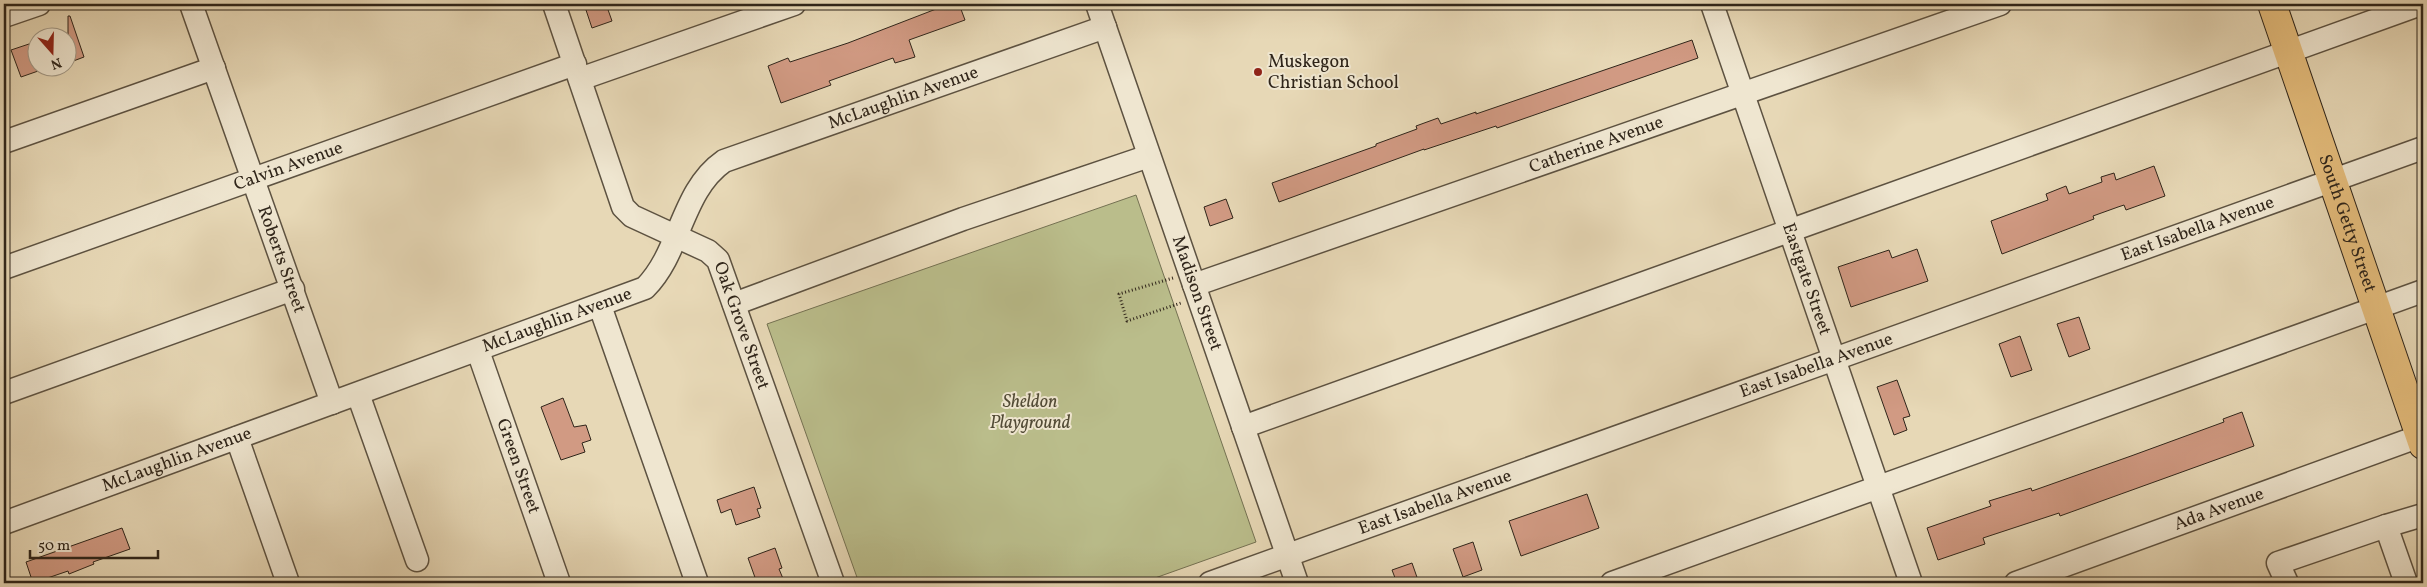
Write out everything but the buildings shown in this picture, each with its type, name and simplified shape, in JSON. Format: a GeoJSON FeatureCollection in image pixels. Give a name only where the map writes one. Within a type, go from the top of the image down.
{"type":"FeatureCollection","features":[{"type":"Feature","properties":{"kind":"main road","name":"South Getty Street"},"geometry":{"type":"LineString","coordinates":[[2272,4],[2422,439]]}},
{"type":"Feature","properties":{"kind":"street"},"geometry":{"type":"LineString","coordinates":[[4,16],[39,4]]}},
{"type":"Feature","properties":{"kind":"street","name":"Roberts Street"},"geometry":{"type":"LineString","coordinates":[[191,4],[332,403]]}},
{"type":"Feature","properties":{"kind":"street","name":"Oak Grove Street"},"geometry":{"type":"LineString","coordinates":[[554,4],[623,207],[632,216],[715,256],[721,267],[833,583]]}},
{"type":"Feature","properties":{"kind":"street","name":"Calvin Avenue"},"geometry":{"type":"LineString","coordinates":[[4,268],[254,180],[577,71],[794,4]]}},
{"type":"Feature","properties":{"kind":"street","name":"Madison Street"},"geometry":{"type":"LineString","coordinates":[[1097,4],[1149,156],[1190,286],[1243,427],[1297,583]]}},
{"type":"Feature","properties":{"kind":"street","name":"Eastgate Street"},"geometry":{"type":"LineString","coordinates":[[1712,4],[1911,583]]}},
{"type":"Feature","properties":{"kind":"street","name":"Catherine Avenue"},"geometry":{"type":"LineString","coordinates":[[1190,286],[2000,4]]}},
{"type":"Feature","properties":{"kind":"street"},"geometry":{"type":"LineString","coordinates":[[1243,427],[1791,232],[2288,50],[2421,4]]}},
{"type":"Feature","properties":{"kind":"street","name":"McLaughlin Avenue"},"geometry":{"type":"LineString","coordinates":[[4,523],[478,351],[645,288],[659,272],[704,178],[724,162],[1105,27]]}},
{"type":"Feature","properties":{"kind":"street"},"geometry":{"type":"LineString","coordinates":[[4,142],[214,68]]}},
{"type":"Feature","properties":{"kind":"street","name":"East Isabella Avenue"},"geometry":{"type":"LineString","coordinates":[[1210,583],[2423,148]]}},
{"type":"Feature","properties":{"kind":"street"},"geometry":{"type":"LineString","coordinates":[[734,304],[963,219],[1149,156]]}},
{"type":"Feature","properties":{"kind":"street"},"geometry":{"type":"LineString","coordinates":[[4,392],[293,289]]}},
{"type":"Feature","properties":{"kind":"street"},"geometry":{"type":"LineString","coordinates":[[1612,583],[1878,489],[2423,291]]}},
{"type":"Feature","properties":{"kind":"street"},"geometry":{"type":"LineString","coordinates":[[600,306],[697,583]]}},
{"type":"Feature","properties":{"kind":"street","name":"Green Street"},"geometry":{"type":"LineString","coordinates":[[478,351],[559,583]]}},
{"type":"Feature","properties":{"kind":"street"},"geometry":{"type":"LineString","coordinates":[[358,394],[417,560]]}},
{"type":"Feature","properties":{"kind":"street"},"geometry":{"type":"LineString","coordinates":[[237,438],[288,583]]}},
{"type":"Feature","properties":{"kind":"street","name":"Ada Avenue"},"geometry":{"type":"LineString","coordinates":[[2016,583],[2422,439]]}},
{"type":"Feature","properties":{"kind":"street"},"geometry":{"type":"LineString","coordinates":[[2287,583],[2278,563],[2423,515]]}},
{"type":"Feature","properties":{"kind":"street"},"geometry":{"type":"LineString","coordinates":[[2386,526],[2406,583]]}},
{"type":"Feature","properties":{"kind":"path"},"geometry":{"type":"LineString","coordinates":[[1190,286],[1127,321],[1119,294],[1190,286]]}},
{"type":"Feature","properties":{"kind":"green space","name":"Sheldon Playground"},"geometry":{"type":"Polygon","coordinates":[[[1136,195],[1256,542],[1141,583],[859,583],[767,324],[1136,195]]]}},
{"type":"Feature","properties":{"kind":"place","name":"Muskegon Christian School"},"geometry":{"type":"Point","coordinates":[1258,72]}}]}
